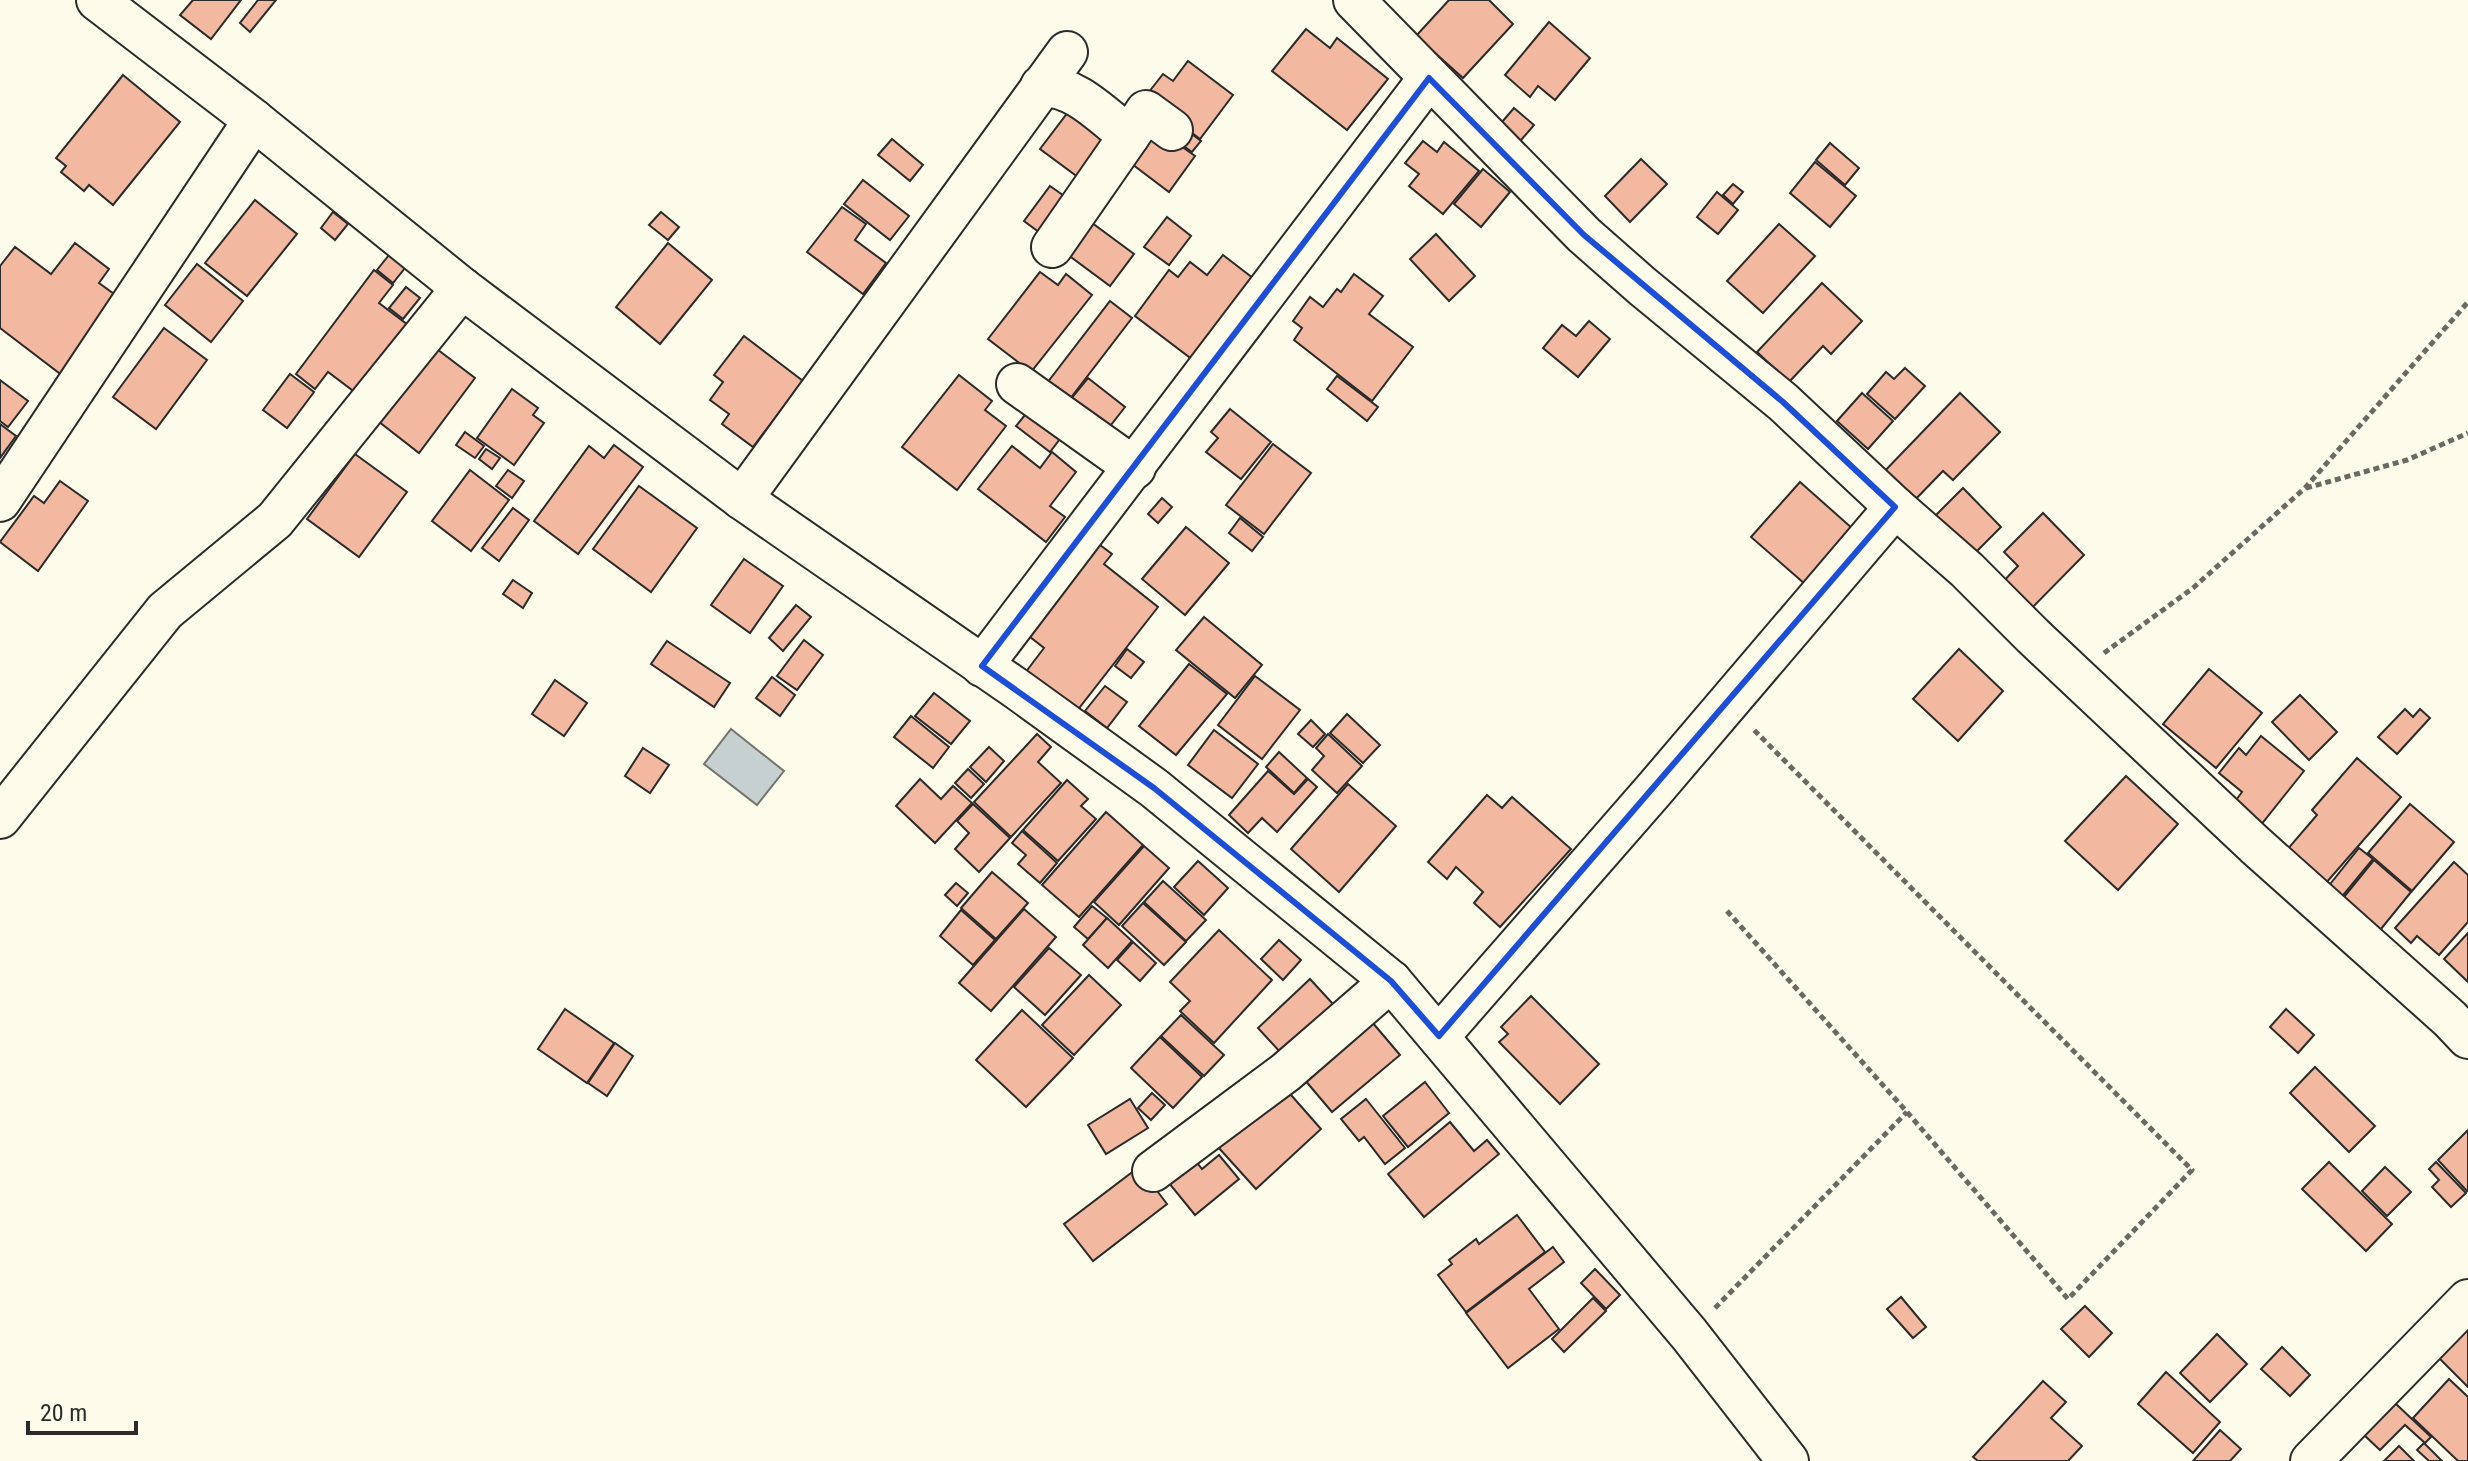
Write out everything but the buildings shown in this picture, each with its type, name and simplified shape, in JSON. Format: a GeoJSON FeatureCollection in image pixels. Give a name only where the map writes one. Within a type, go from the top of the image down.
{"type":"FeatureCollection","features":[{"type":"Feature","properties":{"kind":"street"},"geometry":{"type":"LineString","coordinates":[[97,0],[254,120],[462,288],[742,499],[1154,788],[1391,981],[1689,1334],[1788,1461]]}},
{"type":"Feature","properties":{"kind":"street"},"geometry":{"type":"LineString","coordinates":[[1354,0],[1584,235],[1783,402],[1967,570],[2255,845],[2468,1038]]}},
{"type":"Feature","properties":{"kind":"street"},"geometry":{"type":"LineString","coordinates":[[742,499],[1067,52]]}},
{"type":"Feature","properties":{"kind":"street"},"geometry":{"type":"LineString","coordinates":[[982,666],[1429,78]]}},
{"type":"Feature","properties":{"kind":"street"},"geometry":{"type":"LineString","coordinates":[[1041,86],[1054,86],[1072,93],[1129,136]]}},
{"type":"Feature","properties":{"kind":"street"},"geometry":{"type":"LineString","coordinates":[[1052,247],[1146,111],[1172,130]]}},
{"type":"Feature","properties":{"kind":"street"},"geometry":{"type":"LineString","coordinates":[[0,501],[254,120]]}},
{"type":"Feature","properties":{"kind":"street"},"geometry":{"type":"LineString","coordinates":[[0,818],[165,611],[275,520],[462,288]]}},
{"type":"Feature","properties":{"kind":"street"},"geometry":{"type":"LineString","coordinates":[[1017,384],[1135,468]]}},
{"type":"Feature","properties":{"kind":"street"},"geometry":{"type":"LineString","coordinates":[[1439,1036],[1895,507]]}},
{"type":"Feature","properties":{"kind":"street"},"geometry":{"type":"LineString","coordinates":[[1153,1171],[1286,1072],[1391,981]]}},
{"type":"Feature","properties":{"kind":"street"},"geometry":{"type":"LineString","coordinates":[[2311,1461],[2468,1300]]}},
{"type":"Feature","properties":{"kind":"path"},"geometry":{"type":"LineString","coordinates":[[2074,674],[2193,588],[2305,488],[2468,302]]}},
{"type":"Feature","properties":{"kind":"path"},"geometry":{"type":"LineString","coordinates":[[2305,488],[2407,460],[2468,433]]}},
{"type":"Feature","properties":{"kind":"path"},"geometry":{"type":"LineString","coordinates":[[1727,911],[1907,1112],[2068,1299],[2192,1170],[1728,704]]}},
{"type":"Feature","properties":{"kind":"path"},"geometry":{"type":"LineString","coordinates":[[1689,1334],[1907,1112]]}},
{"type":"Feature","properties":{"kind":"highlighted area"},"geometry":{"type":"Polygon","coordinates":[[[1429,78],[1584,235],[1783,402],[1895,507],[1439,1036],[1391,981],[1154,788],[982,666],[1429,78]]]}},
{"type":"Feature","properties":{"kind":"shaded area"},"geometry":{"type":"Polygon","coordinates":[[[731,729],[784,771],[757,805],[704,764],[731,729]]]}}]}
